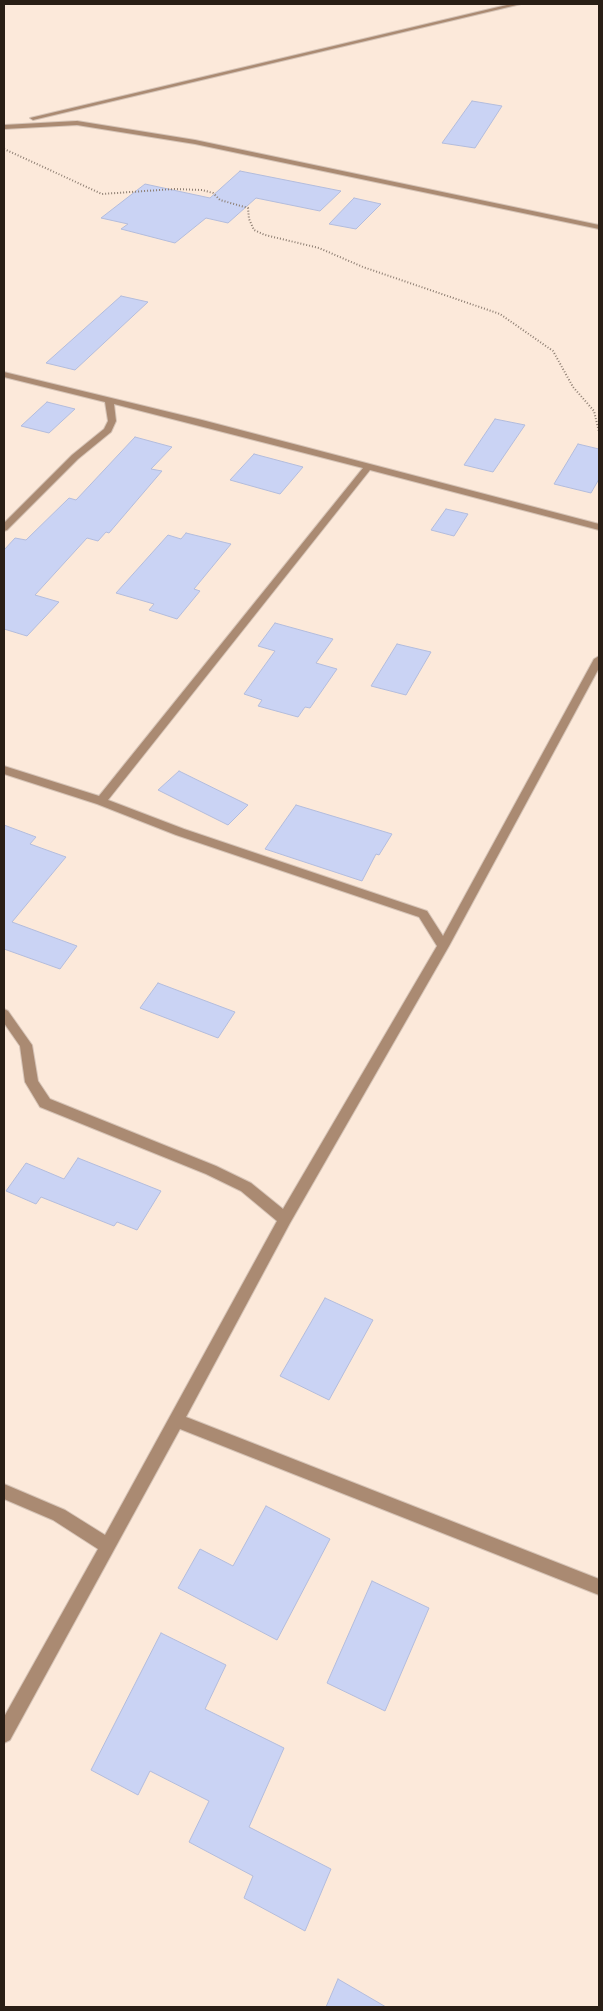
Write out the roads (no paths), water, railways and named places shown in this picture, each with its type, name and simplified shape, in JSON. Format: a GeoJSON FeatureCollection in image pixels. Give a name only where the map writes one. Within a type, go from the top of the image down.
{"type":"FeatureCollection","features":[{"type":"Feature","properties":{"kind":"street"},"geometry":{"type":"LineString","coordinates":[[4,126],[518,4]]}},
{"type":"Feature","properties":{"kind":"street"},"geometry":{"type":"LineString","coordinates":[[4,126],[77,123],[195,142],[599,227]]}},
{"type":"Feature","properties":{"kind":"street"},"geometry":{"type":"LineString","coordinates":[[4,375],[199,422],[599,527]]}},
{"type":"Feature","properties":{"kind":"street"},"geometry":{"type":"LineString","coordinates":[[4,528],[75,457],[108,430],[112,421],[109,401]]}},
{"type":"Feature","properties":{"kind":"street"},"geometry":{"type":"LineString","coordinates":[[101,801],[368,467]]}},
{"type":"Feature","properties":{"kind":"street"},"geometry":{"type":"LineString","coordinates":[[4,1734],[285,1219],[443,946],[599,659]]}},
{"type":"Feature","properties":{"kind":"street"},"geometry":{"type":"LineString","coordinates":[[4,770],[101,801],[180,832],[423,914],[443,946]]}},
{"type":"Feature","properties":{"kind":"street"},"geometry":{"type":"LineString","coordinates":[[4,1014],[26,1045],[32,1082],[45,1103],[211,1170],[246,1187],[285,1219]]}},
{"type":"Feature","properties":{"kind":"street"},"geometry":{"type":"LineString","coordinates":[[176,1420],[599,1587]]}},
{"type":"Feature","properties":{"kind":"street"},"geometry":{"type":"LineString","coordinates":[[4,1490],[59,1516],[108,1546]]}}]}
